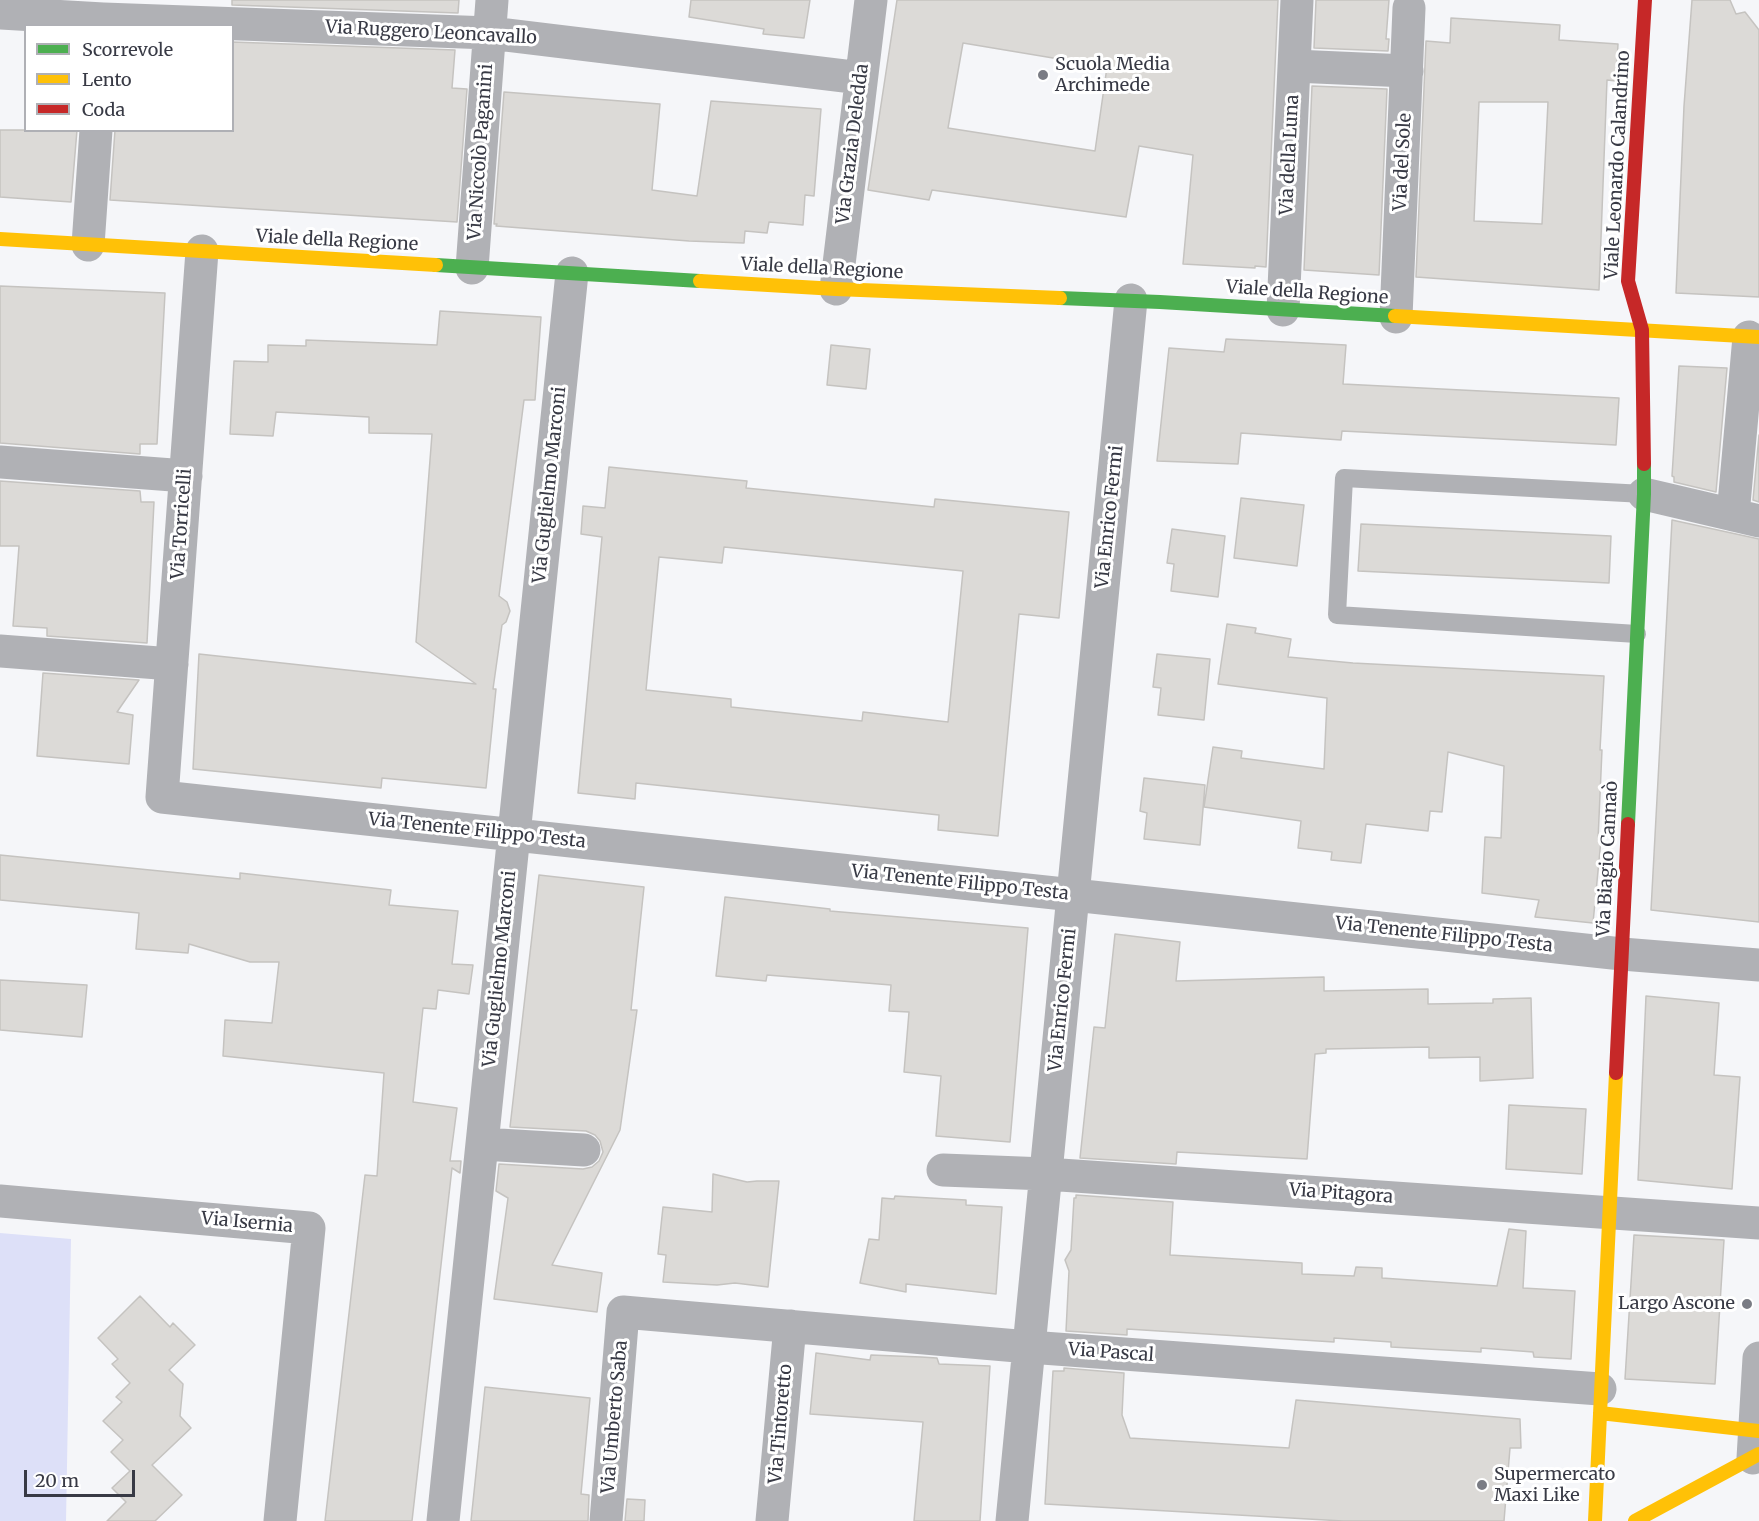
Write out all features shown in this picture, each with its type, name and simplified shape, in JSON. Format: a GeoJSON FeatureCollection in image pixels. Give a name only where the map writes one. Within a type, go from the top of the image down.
{"type":"FeatureCollection","features":[{"type":"Feature","properties":{"kind":"main road","name":"Viale Leonardo Calandrino"},"geometry":{"type":"LineString","coordinates":[[1641,330],[1628,281],[1645,0]]}},
{"type":"Feature","properties":{"kind":"main road","name":"Viale della Regione"},"geometry":{"type":"LineString","coordinates":[[0,239],[836,289],[1131,300],[1754,337]]}},
{"type":"Feature","properties":{"kind":"main road","name":"Via Biagio Cannaò"},"geometry":{"type":"LineString","coordinates":[[1595,1521],[1644,495],[1641,330]]}},
{"type":"Feature","properties":{"kind":"main road"},"geometry":{"type":"LineString","coordinates":[[1600,1401],[1756,1444]]}},
{"type":"Feature","properties":{"kind":"main road"},"geometry":{"type":"LineString","coordinates":[[1635,1521],[1756,1444]]}},
{"type":"Feature","properties":{"kind":"street","name":"Via Niccolò Paganini"},"geometry":{"type":"LineString","coordinates":[[472,268],[492,0]]}},
{"type":"Feature","properties":{"kind":"street","name":"Via Grazia Deledda"},"geometry":{"type":"LineString","coordinates":[[836,289],[871,0]]}},
{"type":"Feature","properties":{"kind":"street","name":"Via della Luna"},"geometry":{"type":"LineString","coordinates":[[1283,310],[1297,0]]}},
{"type":"Feature","properties":{"kind":"street","name":"Via del Sole"},"geometry":{"type":"LineString","coordinates":[[1396,317],[1409,8]]}},
{"type":"Feature","properties":{"kind":"street","name":"Via Ruggero Leoncavallo"},"geometry":{"type":"LineString","coordinates":[[0,13],[104,15],[490,33],[861,78]]}},
{"type":"Feature","properties":{"kind":"street"},"geometry":{"type":"LineString","coordinates":[[1294,66],[1407,71]]}},
{"type":"Feature","properties":{"kind":"street"},"geometry":{"type":"LineString","coordinates":[[88,244],[96,132]]}},
{"type":"Feature","properties":{"kind":"street","name":"Via Torricelli"},"geometry":{"type":"LineString","coordinates":[[162,797],[202,251]]}},
{"type":"Feature","properties":{"kind":"street","name":"Via Guglielmo Marconi"},"geometry":{"type":"LineString","coordinates":[[443,1521],[572,273]]}},
{"type":"Feature","properties":{"kind":"street","name":"Via Enrico Fermi"},"geometry":{"type":"LineString","coordinates":[[1012,1521],[1131,300]]}},
{"type":"Feature","properties":{"kind":"street"},"geometry":{"type":"LineString","coordinates":[[1644,495],[1746,518],[1754,337]]}},
{"type":"Feature","properties":{"kind":"street"},"geometry":{"type":"LineString","coordinates":[[0,462],[186,476]]}},
{"type":"Feature","properties":{"kind":"street"},"geometry":{"type":"LineString","coordinates":[[0,651],[172,664]]}},
{"type":"Feature","properties":{"kind":"street","name":"Via Tenente Filippo Testa"},"geometry":{"type":"LineString","coordinates":[[162,797],[1622,954],[1759,965]]}},
{"type":"Feature","properties":{"kind":"street"},"geometry":{"type":"LineString","coordinates":[[482,1144],[584,1150]]}},
{"type":"Feature","properties":{"kind":"street","name":"Via Pitagora"},"geometry":{"type":"LineString","coordinates":[[942,1170],[1046,1174],[1749,1222]]}},
{"type":"Feature","properties":{"kind":"street","name":"Via Isernia"},"geometry":{"type":"LineString","coordinates":[[0,1202],[309,1228],[280,1521]]}},
{"type":"Feature","properties":{"kind":"street","name":"Via Pascal"},"geometry":{"type":"LineString","coordinates":[[623,1312],[1029,1347],[1600,1401]]}},
{"type":"Feature","properties":{"kind":"street","name":"Via Umberto Saba"},"geometry":{"type":"LineString","coordinates":[[606,1521],[623,1312]]}},
{"type":"Feature","properties":{"kind":"street","name":"Via Tintoretto"},"geometry":{"type":"LineString","coordinates":[[772,1521],[790,1326]]}},
{"type":"Feature","properties":{"kind":"street"},"geometry":{"type":"LineString","coordinates":[[1756,1444],[1759,1358]]}},
{"type":"Feature","properties":{"kind":"lane"},"geometry":{"type":"LineString","coordinates":[[1637,634],[1337,615],[1338,592],[1344,478],[1644,495]]}},
{"type":"Feature","properties":{"kind":"shaded area"},"geometry":{"type":"Polygon","coordinates":[[[0,1233],[71,1239],[66,1521],[0,1521],[0,1233]]]}},
{"type":"Feature","properties":{"kind":"building"},"geometry":{"type":"Polygon","coordinates":[[[232,0],[459,0],[458,13],[232,5],[232,0]]]}},
{"type":"Feature","properties":{"kind":"building"},"geometry":{"type":"Polygon","coordinates":[[[691,0],[810,0],[804,38],[763,34],[764,29],[689,17],[691,0]]]}},
{"type":"Feature","properties":{"kind":"building","name":"Scuola Media Archimede"},"geometry":{"type":"Polygon","coordinates":[[[897,0],[1278,0],[1266,267],[1183,264],[1193,155],[1139,146],[1126,217],[932,190],[929,200],[868,190],[897,0]],[[963,43],[948,128],[1095,151],[1107,67],[963,43]]]}},
{"type":"Feature","properties":{"kind":"building"},"geometry":{"type":"Polygon","coordinates":[[[1316,0],[1389,0],[1386,39],[1389,39],[1388,51],[1314,48],[1316,0]]]}},
{"type":"Feature","properties":{"kind":"building"},"geometry":{"type":"Polygon","coordinates":[[[1692,0],[1730,0],[1736,14],[1745,12],[1759,30],[1759,297],[1676,293],[1684,106],[1692,0]]]}},
{"type":"Feature","properties":{"kind":"building"},"geometry":{"type":"Polygon","coordinates":[[[1451,18],[1560,25],[1559,40],[1618,44],[1616,81],[1607,80],[1599,290],[1416,277],[1426,41],[1450,43],[1451,18]],[[1479,102],[1474,221],[1542,224],[1548,102],[1479,102]]]}},
{"type":"Feature","properties":{"kind":"building"},"geometry":{"type":"Polygon","coordinates":[[[234,42],[455,50],[452,88],[467,89],[457,222],[110,200],[115,132],[234,132],[234,42]]]}},
{"type":"Feature","properties":{"kind":"building"},"geometry":{"type":"Polygon","coordinates":[[[1312,86],[1387,89],[1379,275],[1304,270],[1312,86]]]}},
{"type":"Feature","properties":{"kind":"building"},"geometry":{"type":"Polygon","coordinates":[[[504,92],[660,104],[652,190],[697,196],[711,101],[821,109],[814,196],[805,195],[803,225],[769,222],[767,233],[745,231],[744,243],[496,226],[497,224],[494,224],[504,92]]]}},
{"type":"Feature","properties":{"kind":"building"},"geometry":{"type":"Polygon","coordinates":[[[0,130],[77,132],[71,202],[0,197],[0,130]]]}},
{"type":"Feature","properties":{"kind":"building"},"geometry":{"type":"Polygon","coordinates":[[[0,286],[165,293],[157,444],[140,444],[140,454],[0,443],[0,286]]]}},
{"type":"Feature","properties":{"kind":"building"},"geometry":{"type":"Polygon","coordinates":[[[440,311],[541,317],[535,400],[524,400],[499,596],[507,602],[510,611],[506,622],[502,625],[493,689],[496,689],[486,788],[382,778],[381,788],[193,769],[199,654],[476,684],[416,642],[432,434],[369,433],[369,417],[276,412],[273,436],[230,434],[234,361],[268,362],[268,345],[306,346],[306,340],[437,345],[440,311]]]}},
{"type":"Feature","properties":{"kind":"building"},"geometry":{"type":"Polygon","coordinates":[[[1226,339],[1346,345],[1343,384],[1619,398],[1616,445],[1342,431],[1341,440],[1241,433],[1238,464],[1157,461],[1169,348],[1224,352],[1226,339]]]}},
{"type":"Feature","properties":{"kind":"building"},"geometry":{"type":"Polygon","coordinates":[[[831,345],[870,349],[866,389],[827,385],[831,345]]]}},
{"type":"Feature","properties":{"kind":"building"},"geometry":{"type":"Polygon","coordinates":[[[1679,366],[1727,368],[1716,492],[1674,482],[1672,476],[1679,366]]]}},
{"type":"Feature","properties":{"kind":"building"},"geometry":{"type":"Polygon","coordinates":[[[1759,435],[1759,502],[1753,500],[1759,435]]]}},
{"type":"Feature","properties":{"kind":"building"},"geometry":{"type":"Polygon","coordinates":[[[609,467],[747,481],[746,488],[934,507],[935,499],[1069,512],[1059,618],[1019,614],[998,836],[938,830],[939,815],[636,783],[635,799],[578,793],[602,537],[581,534],[583,506],[605,508],[609,467]],[[724,547],[722,563],[659,557],[646,690],[731,699],[731,707],[862,721],[863,712],[948,722],[963,571],[724,547]]]}},
{"type":"Feature","properties":{"kind":"building"},"geometry":{"type":"Polygon","coordinates":[[[0,481],[140,491],[141,502],[154,502],[147,643],[47,636],[47,628],[13,626],[19,546],[0,546],[0,481]]]}},
{"type":"Feature","properties":{"kind":"building"},"geometry":{"type":"Polygon","coordinates":[[[1241,498],[1304,505],[1297,566],[1234,558],[1241,498]]]}},
{"type":"Feature","properties":{"kind":"building"},"geometry":{"type":"Polygon","coordinates":[[[1672,520],[1759,539],[1759,922],[1651,910],[1672,520]]]}},
{"type":"Feature","properties":{"kind":"building"},"geometry":{"type":"Polygon","coordinates":[[[1361,524],[1611,536],[1609,583],[1358,571],[1361,524]]]}},
{"type":"Feature","properties":{"kind":"building"},"geometry":{"type":"Polygon","coordinates":[[[1172,529],[1225,536],[1218,597],[1171,591],[1174,564],[1167,563],[1172,529]]]}},
{"type":"Feature","properties":{"kind":"building"},"geometry":{"type":"Polygon","coordinates":[[[1227,624],[1256,628],[1255,633],[1291,639],[1288,657],[1353,663],[1604,676],[1598,840],[1601,840],[1593,923],[1535,917],[1539,900],[1482,893],[1485,837],[1501,838],[1504,766],[1448,752],[1442,812],[1430,811],[1428,831],[1366,824],[1361,863],[1331,860],[1332,852],[1298,848],[1301,821],[1204,807],[1213,747],[1242,751],[1241,758],[1324,769],[1327,698],[1218,684],[1227,624]]]}},
{"type":"Feature","properties":{"kind":"building"},"geometry":{"type":"Polygon","coordinates":[[[1157,654],[1210,659],[1204,720],[1158,715],[1161,688],[1153,687],[1157,654]]]}},
{"type":"Feature","properties":{"kind":"building"},"geometry":{"type":"Polygon","coordinates":[[[43,673],[139,680],[117,712],[133,715],[129,764],[37,756],[43,673]]]}},
{"type":"Feature","properties":{"kind":"building"},"geometry":{"type":"Polygon","coordinates":[[[1144,778],[1205,785],[1200,845],[1144,839],[1147,813],[1140,811],[1144,778]]]}},
{"type":"Feature","properties":{"kind":"building"},"geometry":{"type":"Polygon","coordinates":[[[0,855],[240,879],[240,873],[391,890],[389,905],[458,911],[452,964],[473,965],[469,994],[438,990],[436,1009],[423,1008],[413,1102],[457,1108],[450,1161],[461,1161],[460,1173],[452,1168],[412,1521],[325,1521],[365,1175],[377,1176],[384,1073],[223,1056],[225,1020],[272,1023],[279,962],[250,962],[189,944],[188,953],[136,949],[139,913],[0,900],[0,855]]]}},
{"type":"Feature","properties":{"kind":"building"},"geometry":{"type":"Polygon","coordinates":[[[539,875],[644,887],[631,1010],[637,1010],[620,1130],[552,1265],[602,1273],[597,1312],[494,1299],[508,1198],[496,1191],[499,1164],[583,1169],[592,1167],[599,1161],[603,1152],[600,1141],[595,1135],[586,1131],[510,1127],[539,875]]]}},
{"type":"Feature","properties":{"kind":"building"},"geometry":{"type":"Polygon","coordinates":[[[725,897],[830,909],[830,911],[1028,928],[1010,1142],[936,1136],[941,1076],[904,1072],[909,1012],[889,1011],[891,985],[767,975],[766,981],[716,976],[725,897]]]}},
{"type":"Feature","properties":{"kind":"building"},"geometry":{"type":"Polygon","coordinates":[[[1115,934],[1180,942],[1176,981],[1324,977],[1324,991],[1428,989],[1428,1004],[1493,1003],[1493,999],[1531,998],[1533,1078],[1480,1081],[1480,1057],[1429,1058],[1429,1047],[1326,1049],[1326,1053],[1315,1054],[1307,1159],[1177,1152],[1176,1164],[1080,1158],[1094,1027],[1105,1028],[1115,934]]]}},
{"type":"Feature","properties":{"kind":"building"},"geometry":{"type":"Polygon","coordinates":[[[0,980],[87,985],[82,1037],[0,1030],[0,980]]]}},
{"type":"Feature","properties":{"kind":"building"},"geometry":{"type":"Polygon","coordinates":[[[1646,996],[1719,1003],[1714,1075],[1740,1077],[1732,1189],[1638,1180],[1646,996]]]}},
{"type":"Feature","properties":{"kind":"building"},"geometry":{"type":"Polygon","coordinates":[[[1509,1105],[1586,1109],[1582,1174],[1506,1169],[1509,1105]]]}},
{"type":"Feature","properties":{"kind":"building"},"geometry":{"type":"Polygon","coordinates":[[[713,1174],[747,1182],[779,1181],[768,1287],[735,1283],[717,1285],[663,1282],[666,1255],[658,1254],[663,1207],[712,1212],[713,1174]]]}},
{"type":"Feature","properties":{"kind":"building"},"geometry":{"type":"Polygon","coordinates":[[[1076,1195],[1173,1202],[1170,1255],[1302,1263],[1302,1274],[1354,1276],[1356,1267],[1382,1268],[1382,1278],[1497,1286],[1509,1229],[1526,1231],[1523,1288],[1575,1291],[1571,1359],[1534,1357],[1533,1352],[1481,1348],[1481,1352],[1391,1347],[1391,1342],[1334,1338],[1334,1342],[1127,1329],[1127,1335],[1066,1331],[1069,1271],[1065,1260],[1071,1250],[1076,1195]]]}},
{"type":"Feature","properties":{"kind":"building"},"geometry":{"type":"Polygon","coordinates":[[[895,1196],[966,1200],[966,1205],[1002,1207],[996,1294],[906,1284],[906,1292],[860,1283],[869,1239],[879,1240],[882,1198],[894,1199],[895,1196]]]}},
{"type":"Feature","properties":{"kind":"building"},"geometry":{"type":"Polygon","coordinates":[[[1634,1235],[1724,1240],[1715,1384],[1625,1379],[1634,1235]]]}},
{"type":"Feature","properties":{"kind":"building"},"geometry":{"type":"Polygon","coordinates":[[[140,1296],[170,1327],[173,1323],[195,1345],[169,1370],[183,1384],[180,1416],[191,1428],[152,1465],[182,1495],[155,1521],[107,1521],[126,1502],[112,1488],[130,1471],[111,1452],[123,1440],[103,1421],[122,1402],[116,1397],[130,1383],[112,1364],[118,1359],[98,1338],[140,1296]]]}},
{"type":"Feature","properties":{"kind":"building"},"geometry":{"type":"Polygon","coordinates":[[[816,1353],[870,1360],[871,1355],[937,1358],[939,1364],[990,1366],[980,1521],[914,1521],[923,1422],[810,1414],[816,1353]]]}},
{"type":"Feature","properties":{"kind":"building"},"geometry":{"type":"Polygon","coordinates":[[[1064,1368],[1124,1373],[1122,1415],[1130,1438],[1289,1448],[1296,1400],[1520,1419],[1521,1448],[1510,1448],[1504,1521],[1343,1521],[1045,1504],[1053,1371],[1064,1371],[1064,1368]]]}},
{"type":"Feature","properties":{"kind":"building"},"geometry":{"type":"Polygon","coordinates":[[[485,1387],[590,1398],[581,1494],[589,1495],[588,1521],[471,1521],[485,1387]]]}},
{"type":"Feature","properties":{"kind":"building"},"geometry":{"type":"Polygon","coordinates":[[[627,1499],[645,1500],[644,1521],[625,1521],[627,1499]]]}},
{"type":"Feature","properties":{"kind":"traffic: fast"},"geometry":{"type":"LineString","coordinates":[[436,265],[700,281]]}},
{"type":"Feature","properties":{"kind":"traffic: fast"},"geometry":{"type":"LineString","coordinates":[[1060,298],[1395,316]]}},
{"type":"Feature","properties":{"kind":"traffic: fast"},"geometry":{"type":"LineString","coordinates":[[1628,824],[1644,464]]}},
{"type":"Feature","properties":{"kind":"traffic: slow"},"geometry":{"type":"LineString","coordinates":[[0,239],[436,265]]}},
{"type":"Feature","properties":{"kind":"traffic: slow"},"geometry":{"type":"LineString","coordinates":[[700,281],[1060,298]]}},
{"type":"Feature","properties":{"kind":"traffic: slow"},"geometry":{"type":"LineString","coordinates":[[1395,316],[1759,337]]}},
{"type":"Feature","properties":{"kind":"traffic: slow"},"geometry":{"type":"LineString","coordinates":[[1595,1521],[1616,1073]]}},
{"type":"Feature","properties":{"kind":"traffic: slow"},"geometry":{"type":"LineString","coordinates":[[1600,1413],[1759,1431]]}},
{"type":"Feature","properties":{"kind":"traffic: slow"},"geometry":{"type":"LineString","coordinates":[[1635,1521],[1759,1454]]}},
{"type":"Feature","properties":{"kind":"traffic: jam"},"geometry":{"type":"LineString","coordinates":[[1644,464],[1642,330],[1628,281],[1645,0]]}},
{"type":"Feature","properties":{"kind":"traffic: jam"},"geometry":{"type":"LineString","coordinates":[[1616,1073],[1628,824]]}},
{"type":"Feature","properties":{"kind":"place","name":"Scuola Media Archimede"},"geometry":{"type":"Point","coordinates":[1043,75]}},
{"type":"Feature","properties":{"kind":"place","name":"Largo Ascone"},"geometry":{"type":"Point","coordinates":[1747,1304]}},
{"type":"Feature","properties":{"kind":"place","name":"Supermercato Maxi Like"},"geometry":{"type":"Point","coordinates":[1482,1485]}}]}
